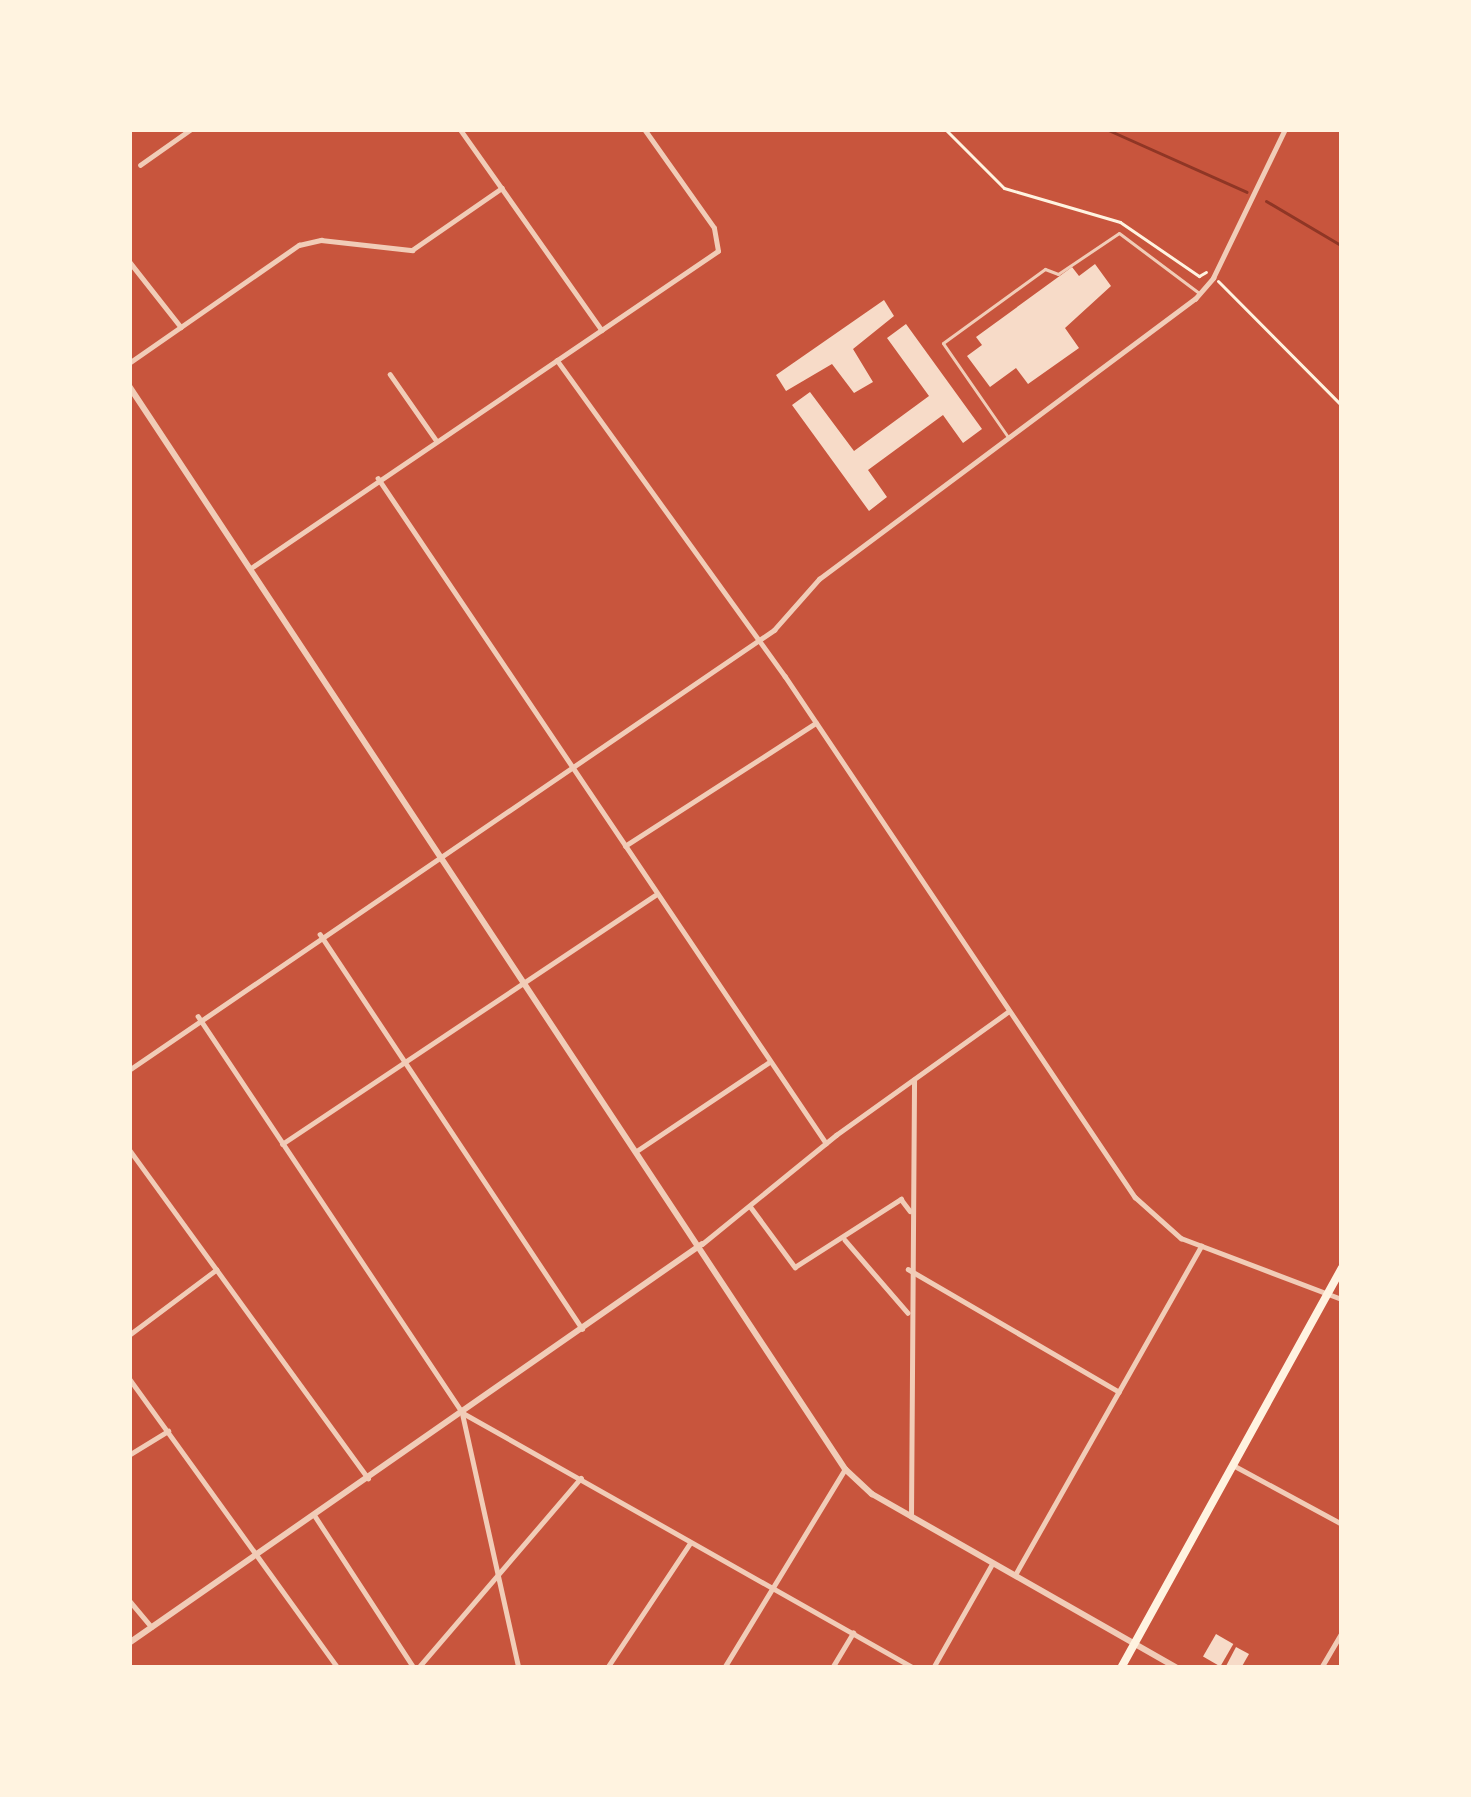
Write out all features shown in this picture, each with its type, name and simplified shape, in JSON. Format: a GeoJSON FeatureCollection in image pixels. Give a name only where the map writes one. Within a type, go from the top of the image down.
{"type":"FeatureCollection","features":[{"type":"Feature","properties":{"kind":"main road"},"geometry":{"type":"LineString","coordinates":[[1121,1668],[1342,1268]]}},
{"type":"Feature","properties":{"kind":"street"},"geometry":{"type":"LineString","coordinates":[[140,165],[191,129]]}},
{"type":"Feature","properties":{"kind":"street"},"geometry":{"type":"LineString","coordinates":[[460,129],[602,330]]}},
{"type":"Feature","properties":{"kind":"street"},"geometry":{"type":"LineString","coordinates":[[250,568],[718,250],[718,233],[644,129]]}},
{"type":"Feature","properties":{"kind":"street"},"geometry":{"type":"LineString","coordinates":[[129,1070],[198,1016],[760,639],[819,579],[1200,294],[1285,129]]}},
{"type":"Feature","properties":{"kind":"street"},"geometry":{"type":"LineString","coordinates":[[129,363],[299,245],[321,240],[412,250],[502,188]]}},
{"type":"Feature","properties":{"kind":"street"},"geometry":{"type":"LineString","coordinates":[[129,261],[181,327]]}},
{"type":"Feature","properties":{"kind":"street"},"geometry":{"type":"LineString","coordinates":[[557,360],[760,639],[1135,1197],[1201,1246],[1342,1299]]}},
{"type":"Feature","properties":{"kind":"street"},"geometry":{"type":"LineString","coordinates":[[390,374],[436,440]]}},
{"type":"Feature","properties":{"kind":"street"},"geometry":{"type":"LineString","coordinates":[[129,386],[702,1244],[845,1469],[910,1517],[1177,1668]]}},
{"type":"Feature","properties":{"kind":"street"},"geometry":{"type":"LineString","coordinates":[[378,478],[826,1143]]}},
{"type":"Feature","properties":{"kind":"street"},"geometry":{"type":"LineString","coordinates":[[625,846],[816,723]]}},
{"type":"Feature","properties":{"kind":"street"},"geometry":{"type":"LineString","coordinates":[[283,1144],[655,895]]}},
{"type":"Feature","properties":{"kind":"street"},"geometry":{"type":"LineString","coordinates":[[320,934],[582,1329]]}},
{"type":"Feature","properties":{"kind":"street"},"geometry":{"type":"LineString","coordinates":[[129,1643],[702,1244],[826,1143],[1009,1012]]}},
{"type":"Feature","properties":{"kind":"street"},"geometry":{"type":"LineString","coordinates":[[198,1016],[463,1413],[519,1668]]}},
{"type":"Feature","properties":{"kind":"street"},"geometry":{"type":"LineString","coordinates":[[638,1150],[770,1062]]}},
{"type":"Feature","properties":{"kind":"street"},"geometry":{"type":"LineString","coordinates":[[910,1517],[908,1269],[914,1080]]}},
{"type":"Feature","properties":{"kind":"street"},"geometry":{"type":"LineString","coordinates":[[129,1149],[368,1478]]}},
{"type":"Feature","properties":{"kind":"street"},"geometry":{"type":"LineString","coordinates":[[749,1204],[795,1267],[845,1240],[901,1199],[910,1211]]}},
{"type":"Feature","properties":{"kind":"street"},"geometry":{"type":"LineString","coordinates":[[845,1240],[909,1314]]}},
{"type":"Feature","properties":{"kind":"street"},"geometry":{"type":"LineString","coordinates":[[1015,1575],[1201,1246]]}},
{"type":"Feature","properties":{"kind":"street"},"geometry":{"type":"LineString","coordinates":[[129,1335],[217,1269]]}},
{"type":"Feature","properties":{"kind":"street"},"geometry":{"type":"LineString","coordinates":[[908,1269],[1119,1392]]}},
{"type":"Feature","properties":{"kind":"street"},"geometry":{"type":"LineString","coordinates":[[129,1378],[338,1668]]}},
{"type":"Feature","properties":{"kind":"street"},"geometry":{"type":"LineString","coordinates":[[463,1413],[914,1668]]}},
{"type":"Feature","properties":{"kind":"street"},"geometry":{"type":"LineString","coordinates":[[129,1455],[168,1431]]}},
{"type":"Feature","properties":{"kind":"street"},"geometry":{"type":"LineString","coordinates":[[1233,1465],[1342,1524]]}},
{"type":"Feature","properties":{"kind":"street"},"geometry":{"type":"LineString","coordinates":[[724,1668],[845,1469]]}},
{"type":"Feature","properties":{"kind":"street"},"geometry":{"type":"LineString","coordinates":[[315,1516],[416,1668],[581,1478]]}},
{"type":"Feature","properties":{"kind":"street"},"geometry":{"type":"LineString","coordinates":[[607,1668],[692,1541]]}},
{"type":"Feature","properties":{"kind":"street"},"geometry":{"type":"LineString","coordinates":[[933,1668],[993,1563]]}},
{"type":"Feature","properties":{"kind":"street"},"geometry":{"type":"LineString","coordinates":[[129,1600],[152,1627]]}},
{"type":"Feature","properties":{"kind":"street"},"geometry":{"type":"LineString","coordinates":[[1321,1668],[1342,1632]]}},
{"type":"Feature","properties":{"kind":"street"},"geometry":{"type":"LineString","coordinates":[[832,1668],[853,1633]]}},
{"type":"Feature","properties":{"kind":"lane"},"geometry":{"type":"LineString","coordinates":[[1008,437],[943,343],[1045,269],[1058,274],[1119,233],[1200,294]]}},
{"type":"Feature","properties":{"kind":"building"},"geometry":{"type":"Polygon","coordinates":[[[1095,264],[1111,286],[1065,328],[1079,348],[1028,384],[1016,368],[990,387],[967,356],[982,345],[976,337],[1072,267],[1079,276],[1095,264]]]}},
{"type":"Feature","properties":{"kind":"building"},"geometry":{"type":"Polygon","coordinates":[[[884,300],[894,316],[853,349],[873,382],[854,393],[832,364],[786,391],[776,375],[884,300]]]}},
{"type":"Feature","properties":{"kind":"building"},"geometry":{"type":"Polygon","coordinates":[[[906,324],[982,429],[963,443],[943,415],[868,470],[887,497],[869,511],[792,405],[810,392],[854,451],[929,396],[887,338],[906,324]]]}},
{"type":"Feature","properties":{"kind":"building"},"geometry":{"type":"Polygon","coordinates":[[[1216,1634],[1233,1644],[1220,1667],[1203,1657],[1216,1634]]]}},
{"type":"Feature","properties":{"kind":"building"},"geometry":{"type":"Polygon","coordinates":[[[1236,1647],[1249,1654],[1241,1668],[1225,1668],[1236,1647]]]}},
{"type":"Feature","properties":{"kind":"waterway"},"geometry":{"type":"LineString","coordinates":[[1106,129],[1247,192]]}},
{"type":"Feature","properties":{"kind":"waterway"},"geometry":{"type":"LineString","coordinates":[[1266,201],[1342,246]]}}]}
